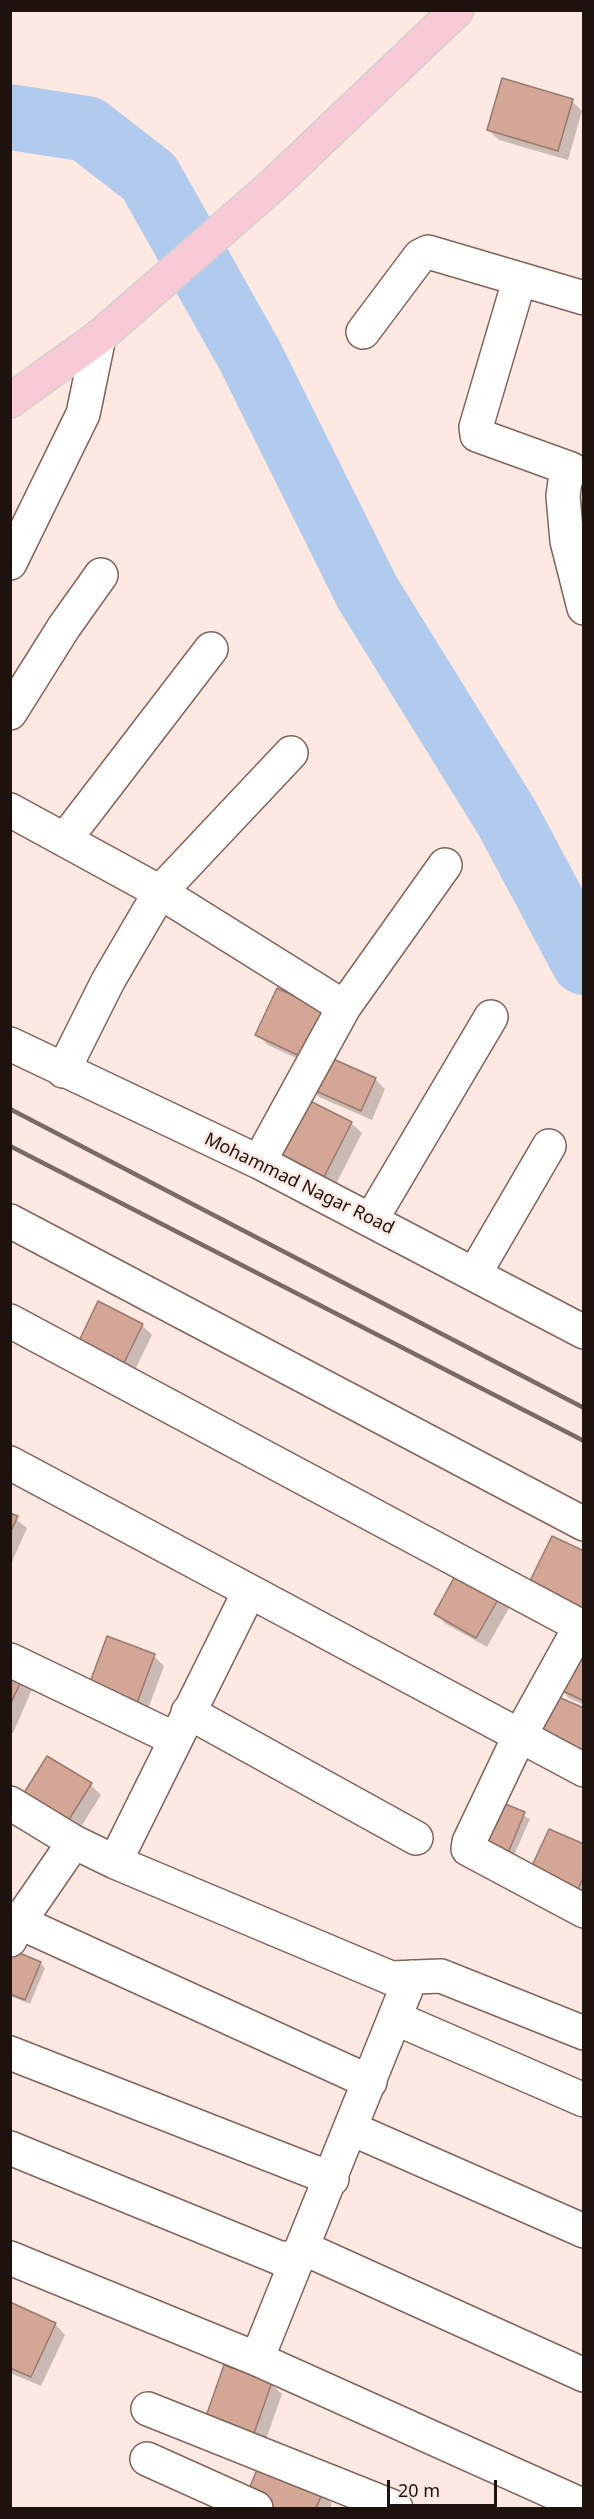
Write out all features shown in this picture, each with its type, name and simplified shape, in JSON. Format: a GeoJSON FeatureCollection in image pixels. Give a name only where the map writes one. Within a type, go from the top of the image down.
{"type":"FeatureCollection","features":[{"type":"Feature","properties":{"kind":"main road"},"geometry":{"type":"LineString","coordinates":[[13,394],[99,337],[273,185],[457,10]]}},
{"type":"Feature","properties":{"kind":"street"},"geometry":{"type":"LineString","coordinates":[[363,332],[420,256],[428,252],[519,281],[584,298]]}},
{"type":"Feature","properties":{"kind":"street"},"geometry":{"type":"LineString","coordinates":[[519,281],[476,427],[477,435],[577,471]]}},
{"type":"Feature","properties":{"kind":"street"},"geometry":{"type":"LineString","coordinates":[[10,563],[83,414],[99,337]]}},
{"type":"Feature","properties":{"kind":"street"},"geometry":{"type":"LineString","coordinates":[[577,471],[565,481],[563,496],[567,541],[584,608]]}},
{"type":"Feature","properties":{"kind":"street"},"geometry":{"type":"LineString","coordinates":[[10,713],[64,627],[101,575]]}},
{"type":"Feature","properties":{"kind":"street"},"geometry":{"type":"LineString","coordinates":[[66,838],[211,649]]}},
{"type":"Feature","properties":{"kind":"street"},"geometry":{"type":"LineString","coordinates":[[63,1071],[108,981],[160,892],[291,753]]}},
{"type":"Feature","properties":{"kind":"street"},"geometry":{"type":"LineString","coordinates":[[10,810],[66,838],[160,892],[344,1007]]}},
{"type":"Feature","properties":{"kind":"street"},"geometry":{"type":"LineString","coordinates":[[259,1162],[344,1007],[445,866]]}},
{"type":"Feature","properties":{"kind":"street"},"geometry":{"type":"LineString","coordinates":[[371,1220],[491,1017]]}},
{"type":"Feature","properties":{"kind":"street","name":"Mohammad Nagar Road"},"geometry":{"type":"LineString","coordinates":[[10,1044],[259,1162],[584,1332]]}},
{"type":"Feature","properties":{"kind":"street"},"geometry":{"type":"LineString","coordinates":[[475,1274],[549,1146]]}},
{"type":"Feature","properties":{"kind":"street"},"geometry":{"type":"LineString","coordinates":[[10,1221],[584,1524]]}},
{"type":"Feature","properties":{"kind":"street"},"geometry":{"type":"LineString","coordinates":[[10,1321],[582,1627],[519,1737],[469,1842],[468,1850],[584,1911]]}},
{"type":"Feature","properties":{"kind":"street"},"geometry":{"type":"LineString","coordinates":[[10,1463],[584,1770]]}},
{"type":"Feature","properties":{"kind":"street"},"geometry":{"type":"LineString","coordinates":[[115,1862],[249,1592]]}},
{"type":"Feature","properties":{"kind":"street"},"geometry":{"type":"LineString","coordinates":[[10,1660],[182,1725],[416,1838]]}},
{"type":"Feature","properties":{"kind":"street"},"geometry":{"type":"LineString","coordinates":[[10,1803],[74,1842],[115,1862],[391,1978],[441,1976],[584,2033]]}},
{"type":"Feature","properties":{"kind":"street"},"geometry":{"type":"LineString","coordinates":[[74,1842],[13,1927],[370,2082]]}},
{"type":"Feature","properties":{"kind":"street"},"geometry":{"type":"LineString","coordinates":[[257,2359],[332,2180],[411,1977]]}},
{"type":"Feature","properties":{"kind":"street"},"geometry":{"type":"LineString","coordinates":[[395,2018],[584,2100]]}},
{"type":"Feature","properties":{"kind":"street"},"geometry":{"type":"LineString","coordinates":[[10,2053],[332,2180]]}},
{"type":"Feature","properties":{"kind":"street"},"geometry":{"type":"LineString","coordinates":[[352,2129],[584,2231]]}},
{"type":"Feature","properties":{"kind":"street"},"geometry":{"type":"LineString","coordinates":[[10,2148],[282,2259],[312,2252],[584,2375]]}},
{"type":"Feature","properties":{"kind":"street"},"geometry":{"type":"LineString","coordinates":[[10,2258],[257,2359],[578,2498]]}},
{"type":"Feature","properties":{"kind":"street"},"geometry":{"type":"LineString","coordinates":[[148,2409],[396,2508]]}},
{"type":"Feature","properties":{"kind":"street"},"geometry":{"type":"LineString","coordinates":[[147,2458],[256,2508]]}},
{"type":"Feature","properties":{"kind":"building"},"geometry":{"type":"Polygon","coordinates":[[[502,78],[573,99],[558,151],[487,130],[502,78]]]}},
{"type":"Feature","properties":{"kind":"building"},"geometry":{"type":"Polygon","coordinates":[[[277,988],[328,1012],[306,1059],[255,1035],[277,988]]]}},
{"type":"Feature","properties":{"kind":"building"},"geometry":{"type":"Polygon","coordinates":[[[322,1054],[376,1078],[361,1111],[307,1087],[322,1054]]]}},
{"type":"Feature","properties":{"kind":"building"},"geometry":{"type":"Polygon","coordinates":[[[308,1100],[352,1122],[321,1183],[277,1160],[308,1100]]]}},
{"type":"Feature","properties":{"kind":"building"},"geometry":{"type":"Polygon","coordinates":[[[98,1301],[143,1324],[122,1367],[77,1345],[98,1301]]]}},
{"type":"Feature","properties":{"kind":"building"},"geometry":{"type":"Polygon","coordinates":[[[10,1513],[18,1516],[10,1533],[10,1513]]]}},
{"type":"Feature","properties":{"kind":"building"},"geometry":{"type":"Polygon","coordinates":[[[552,1536],[584,1551],[584,1616],[526,1589],[552,1536]]]}},
{"type":"Feature","properties":{"kind":"building"},"geometry":{"type":"Polygon","coordinates":[[[460,1567],[503,1591],[476,1638],[434,1614],[460,1567]]]}},
{"type":"Feature","properties":{"kind":"building"},"geometry":{"type":"Polygon","coordinates":[[[107,1636],[155,1654],[137,1703],[89,1685],[107,1636]]]}},
{"type":"Feature","properties":{"kind":"building"},"geometry":{"type":"Polygon","coordinates":[[[584,1644],[584,1701],[557,1688],[584,1644]]]}},
{"type":"Feature","properties":{"kind":"building"},"geometry":{"type":"Polygon","coordinates":[[[10,1667],[25,1673],[10,1705],[10,1667]]]}},
{"type":"Feature","properties":{"kind":"building"},"geometry":{"type":"Polygon","coordinates":[[[549,1693],[584,1708],[584,1754],[530,1734],[549,1693]]]}},
{"type":"Feature","properties":{"kind":"building"},"geometry":{"type":"Polygon","coordinates":[[[47,1756],[92,1783],[63,1829],[19,1801],[47,1756]]]}},
{"type":"Feature","properties":{"kind":"building"},"geometry":{"type":"Polygon","coordinates":[[[503,1803],[525,1812],[506,1858],[483,1849],[503,1803]]]}},
{"type":"Feature","properties":{"kind":"building"},"geometry":{"type":"Polygon","coordinates":[[[549,1829],[584,1844],[584,1876],[577,1891],[530,1870],[549,1829]]]}},
{"type":"Feature","properties":{"kind":"building"},"geometry":{"type":"Polygon","coordinates":[[[10,1949],[41,1962],[25,2000],[10,1994],[10,1949]]]}},
{"type":"Feature","properties":{"kind":"building"},"geometry":{"type":"Polygon","coordinates":[[[10,2302],[56,2323],[31,2377],[10,2368],[10,2302]]]}},
{"type":"Feature","properties":{"kind":"building"},"geometry":{"type":"Polygon","coordinates":[[[224,2365],[272,2382],[252,2439],[204,2422],[224,2365]]]}},
{"type":"Feature","properties":{"kind":"building"},"geometry":{"type":"Polygon","coordinates":[[[259,2465],[323,2492],[316,2508],[274,2508],[246,2496],[259,2465]]]}},
{"type":"Feature","properties":{"kind":"waterway"},"geometry":{"type":"LineString","coordinates":[[10,117],[87,129],[149,177],[250,356],[367,592],[507,818],[584,962]]}},
{"type":"Feature","properties":{"kind":"railway"},"geometry":{"type":"LineString","coordinates":[[10,1109],[584,1408]]}},
{"type":"Feature","properties":{"kind":"railway"},"geometry":{"type":"LineString","coordinates":[[10,1146],[584,1441]]}}]}
